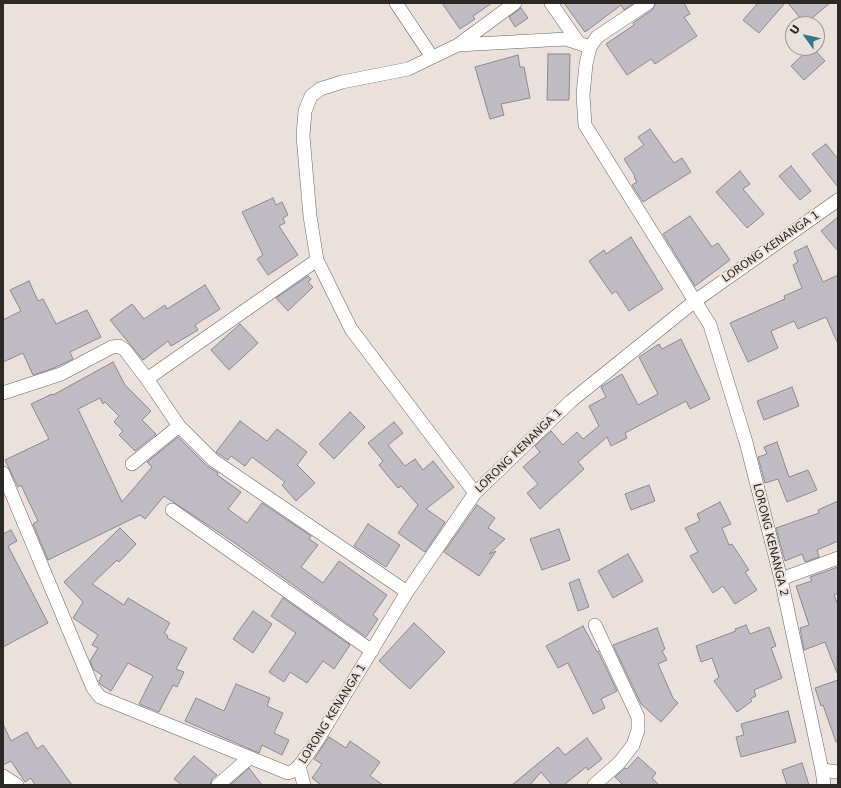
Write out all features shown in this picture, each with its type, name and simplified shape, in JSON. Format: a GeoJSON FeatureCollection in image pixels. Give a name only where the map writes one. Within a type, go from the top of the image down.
{"type":"FeatureCollection","features":[{"type":"Feature","properties":{"kind":"street"},"geometry":{"type":"LineString","coordinates":[[396,3],[432,57]]}},
{"type":"Feature","properties":{"kind":"street"},"geometry":{"type":"LineString","coordinates":[[475,493],[351,329],[317,260],[310,216],[303,136],[305,111],[311,96],[320,88],[342,82],[408,69],[458,45],[515,3]]}},
{"type":"Feature","properties":{"kind":"street"},"geometry":{"type":"LineString","coordinates":[[551,3],[578,42]]}},
{"type":"Feature","properties":{"kind":"street"},"geometry":{"type":"LineString","coordinates":[[458,45],[566,39],[590,47],[597,37],[648,3]]}},
{"type":"Feature","properties":{"kind":"street","name":"LORONG KENANGA 2"},"geometry":{"type":"LineString","coordinates":[[590,47],[586,64],[583,95],[585,125],[710,325],[744,435],[781,579],[824,785]]}},
{"type":"Feature","properties":{"kind":"street","name":"LORONG KENANGA 1"},"geometry":{"type":"LineString","coordinates":[[304,785],[299,766],[317,741],[407,592],[475,493],[571,401],[695,301],[838,200]]}},
{"type":"Feature","properties":{"kind":"street"},"geometry":{"type":"LineString","coordinates":[[147,379],[317,260]]}},
{"type":"Feature","properties":{"kind":"street"},"geometry":{"type":"LineString","coordinates":[[3,393],[61,374],[112,347],[118,346],[125,350],[147,379],[178,426],[213,460],[407,592]]}},
{"type":"Feature","properties":{"kind":"street"},"geometry":{"type":"LineString","coordinates":[[132,464],[178,426]]}},
{"type":"Feature","properties":{"kind":"street"},"geometry":{"type":"LineString","coordinates":[[3,473],[92,688],[100,697],[249,758],[288,772],[293,772],[299,766]]}},
{"type":"Feature","properties":{"kind":"street"},"geometry":{"type":"LineString","coordinates":[[172,510],[372,651]]}},
{"type":"Feature","properties":{"kind":"street"},"geometry":{"type":"LineString","coordinates":[[781,579],[838,558]]}},
{"type":"Feature","properties":{"kind":"street"},"geometry":{"type":"LineString","coordinates":[[594,785],[619,763],[633,745],[638,730],[638,717],[595,625]]}},
{"type":"Feature","properties":{"kind":"street"},"geometry":{"type":"LineString","coordinates":[[218,785],[249,758]]}},
{"type":"Feature","properties":{"kind":"street"},"geometry":{"type":"LineString","coordinates":[[822,770],[838,772]]}},
{"type":"Feature","properties":{"kind":"street"},"geometry":{"type":"LineString","coordinates":[[3,776],[16,785]]}},
{"type":"Feature","properties":{"kind":"building"},"geometry":{"type":"Polygon","coordinates":[[[442,3],[492,3],[473,16],[475,19],[460,29],[442,3]]]}},
{"type":"Feature","properties":{"kind":"building"},"geometry":{"type":"Polygon","coordinates":[[[564,3],[634,3],[624,10],[621,5],[585,32],[564,3]]]}},
{"type":"Feature","properties":{"kind":"building"},"geometry":{"type":"Polygon","coordinates":[[[656,3],[684,3],[690,14],[684,17],[697,36],[655,64],[651,59],[627,75],[606,44],[634,25],[633,23],[652,10],[656,3]]]}},
{"type":"Feature","properties":{"kind":"building"},"geometry":{"type":"Polygon","coordinates":[[[758,3],[785,3],[759,33],[743,20],[758,3]]]}},
{"type":"Feature","properties":{"kind":"building"},"geometry":{"type":"Polygon","coordinates":[[[788,3],[830,3],[815,16],[799,16],[788,3]]]}},
{"type":"Feature","properties":{"kind":"building"},"geometry":{"type":"Polygon","coordinates":[[[521,8],[528,18],[515,27],[509,17],[521,8]]]}},
{"type":"Feature","properties":{"kind":"building"},"geometry":{"type":"Polygon","coordinates":[[[548,54],[570,54],[569,100],[547,100],[548,54]]]}},
{"type":"Feature","properties":{"kind":"building"},"geometry":{"type":"Polygon","coordinates":[[[518,55],[520,67],[524,67],[530,98],[501,104],[504,115],[490,119],[475,67],[518,55]]]}},
{"type":"Feature","properties":{"kind":"building"},"geometry":{"type":"Polygon","coordinates":[[[802,56],[820,56],[825,61],[804,80],[791,66],[802,56]]]}},
{"type":"Feature","properties":{"kind":"building"},"geometry":{"type":"Polygon","coordinates":[[[650,129],[674,163],[682,158],[691,172],[643,202],[632,185],[637,182],[634,177],[635,176],[624,159],[644,145],[638,137],[650,129]]]}},
{"type":"Feature","properties":{"kind":"building"},"geometry":{"type":"Polygon","coordinates":[[[826,144],[838,159],[838,187],[812,154],[826,144]]]}},
{"type":"Feature","properties":{"kind":"building"},"geometry":{"type":"Polygon","coordinates":[[[791,166],[811,191],[800,200],[779,176],[791,166]]]}},
{"type":"Feature","properties":{"kind":"building"},"geometry":{"type":"Polygon","coordinates":[[[740,171],[750,184],[743,189],[764,214],[747,228],[716,192],[740,171]]]}},
{"type":"Feature","properties":{"kind":"building"},"geometry":{"type":"Polygon","coordinates":[[[273,198],[276,205],[282,202],[288,215],[283,218],[285,223],[279,226],[298,255],[268,275],[257,259],[263,255],[242,212],[273,198]]]}},
{"type":"Feature","properties":{"kind":"building"},"geometry":{"type":"Polygon","coordinates":[[[690,216],[712,247],[718,243],[730,260],[695,286],[663,234],[690,216]]]}},
{"type":"Feature","properties":{"kind":"building"},"geometry":{"type":"Polygon","coordinates":[[[838,217],[838,251],[821,231],[838,217]]]}},
{"type":"Feature","properties":{"kind":"building"},"geometry":{"type":"Polygon","coordinates":[[[631,237],[663,289],[629,311],[616,291],[612,294],[589,261],[604,250],[606,254],[631,237]]]}},
{"type":"Feature","properties":{"kind":"building"},"geometry":{"type":"Polygon","coordinates":[[[807,246],[823,282],[838,275],[838,344],[826,317],[798,329],[794,321],[771,331],[778,348],[748,362],[730,323],[785,299],[784,296],[802,288],[793,265],[798,262],[794,252],[807,246]]]}},
{"type":"Feature","properties":{"kind":"building"},"geometry":{"type":"Polygon","coordinates":[[[308,276],[311,279],[308,282],[313,287],[288,311],[276,298],[308,276]]]}},
{"type":"Feature","properties":{"kind":"building"},"geometry":{"type":"Polygon","coordinates":[[[29,281],[38,301],[43,299],[56,324],[87,310],[101,337],[70,352],[73,359],[54,368],[33,375],[23,353],[3,362],[3,320],[21,311],[10,290],[29,281]]]}},
{"type":"Feature","properties":{"kind":"building"},"geometry":{"type":"Polygon","coordinates":[[[205,285],[220,309],[195,325],[198,330],[171,346],[168,341],[143,360],[110,320],[132,304],[144,319],[165,305],[167,309],[205,285]]]}},
{"type":"Feature","properties":{"kind":"building"},"geometry":{"type":"Polygon","coordinates":[[[240,324],[258,343],[229,370],[211,350],[240,324]]]}},
{"type":"Feature","properties":{"kind":"building"},"geometry":{"type":"Polygon","coordinates":[[[681,339],[710,399],[690,409],[686,401],[625,433],[627,438],[611,446],[607,437],[578,462],[584,469],[540,509],[527,493],[538,484],[523,467],[540,452],[535,446],[551,431],[563,445],[577,432],[583,439],[599,426],[589,406],[606,397],[601,387],[622,374],[638,405],[658,394],[639,357],[659,344],[662,349],[681,339]]]}},
{"type":"Feature","properties":{"kind":"building"},"geometry":{"type":"Polygon","coordinates":[[[113,362],[125,385],[151,411],[142,420],[156,434],[135,451],[119,435],[123,431],[114,422],[119,416],[105,402],[103,404],[100,398],[78,409],[122,502],[152,467],[147,462],[178,437],[207,466],[218,473],[217,475],[241,492],[228,509],[247,523],[262,503],[311,536],[309,539],[318,545],[301,567],[323,583],[339,561],[387,595],[373,615],[378,619],[366,637],[232,541],[164,496],[145,519],[140,515],[48,560],[33,524],[38,521],[21,485],[18,487],[5,460],[49,439],[31,404],[52,394],[53,395],[113,362]]]}},
{"type":"Feature","properties":{"kind":"building"},"geometry":{"type":"Polygon","coordinates":[[[792,387],[799,406],[764,420],[757,401],[792,387]]]}},
{"type":"Feature","properties":{"kind":"building"},"geometry":{"type":"Polygon","coordinates":[[[350,412],[365,427],[334,459],[319,444],[350,412]]]}},
{"type":"Feature","properties":{"kind":"building"},"geometry":{"type":"Polygon","coordinates":[[[240,421],[267,441],[277,429],[307,452],[297,465],[315,483],[296,501],[282,485],[285,482],[252,457],[245,466],[231,456],[228,460],[216,452],[240,421]]]}},
{"type":"Feature","properties":{"kind":"building"},"geometry":{"type":"Polygon","coordinates":[[[394,422],[403,433],[388,445],[405,466],[415,459],[423,470],[433,461],[454,487],[426,509],[445,522],[425,552],[398,533],[418,505],[401,486],[398,488],[379,465],[383,461],[368,443],[394,422]]]}},
{"type":"Feature","properties":{"kind":"building"},"geometry":{"type":"Polygon","coordinates":[[[777,442],[789,477],[808,470],[817,490],[787,502],[778,479],[765,483],[758,457],[767,454],[764,447],[777,442]]]}},
{"type":"Feature","properties":{"kind":"building"},"geometry":{"type":"Polygon","coordinates":[[[649,485],[655,501],[631,510],[625,494],[649,485]]]}},
{"type":"Feature","properties":{"kind":"building"},"geometry":{"type":"Polygon","coordinates":[[[838,501],[838,541],[817,550],[819,557],[805,562],[802,554],[785,561],[776,528],[819,513],[818,510],[838,501]]]}},
{"type":"Feature","properties":{"kind":"building"},"geometry":{"type":"Polygon","coordinates":[[[720,502],[731,524],[722,528],[729,545],[732,544],[749,570],[745,572],[757,590],[735,604],[723,586],[713,593],[690,556],[698,552],[685,528],[700,521],[697,514],[720,502]]]}},
{"type":"Feature","properties":{"kind":"building"},"geometry":{"type":"Polygon","coordinates":[[[477,505],[495,518],[488,528],[505,539],[489,554],[496,551],[479,576],[444,552],[477,505]]]}},
{"type":"Feature","properties":{"kind":"building"},"geometry":{"type":"Polygon","coordinates":[[[368,524],[400,545],[386,567],[354,546],[368,524]]]}},
{"type":"Feature","properties":{"kind":"building"},"geometry":{"type":"Polygon","coordinates":[[[120,528],[136,544],[119,562],[117,560],[92,584],[124,605],[128,598],[170,623],[164,633],[168,636],[167,638],[187,648],[176,669],[184,672],[177,687],[173,685],[159,712],[139,704],[153,676],[128,663],[111,691],[100,684],[99,681],[102,675],[94,670],[90,661],[98,648],[92,645],[98,635],[73,618],[83,602],[64,582],[120,528]]]}},
{"type":"Feature","properties":{"kind":"building"},"geometry":{"type":"Polygon","coordinates":[[[559,529],[570,560],[542,570],[530,539],[559,529]]]}},
{"type":"Feature","properties":{"kind":"building"},"geometry":{"type":"Polygon","coordinates":[[[11,530],[17,541],[8,546],[48,623],[3,647],[3,534],[11,530]]]}},
{"type":"Feature","properties":{"kind":"building"},"geometry":{"type":"Polygon","coordinates":[[[628,554],[643,581],[613,598],[598,571],[628,554]]]}},
{"type":"Feature","properties":{"kind":"building"},"geometry":{"type":"Polygon","coordinates":[[[838,567],[838,593],[834,595],[838,605],[837,673],[825,642],[804,650],[800,628],[809,625],[796,586],[812,581],[810,577],[838,567]]]}},
{"type":"Feature","properties":{"kind":"building"},"geometry":{"type":"Polygon","coordinates":[[[579,579],[589,607],[578,611],[569,583],[579,579]]]}},
{"type":"Feature","properties":{"kind":"building"},"geometry":{"type":"Polygon","coordinates":[[[283,598],[350,645],[334,669],[323,661],[307,683],[290,672],[284,682],[269,672],[296,633],[271,616],[283,598]]]}},
{"type":"Feature","properties":{"kind":"building"},"geometry":{"type":"Polygon","coordinates":[[[253,611],[272,624],[253,653],[233,639],[253,611]]]}},
{"type":"Feature","properties":{"kind":"building"},"geometry":{"type":"Polygon","coordinates":[[[414,623],[445,652],[410,689],[379,661],[414,623]]]}},
{"type":"Feature","properties":{"kind":"building"},"geometry":{"type":"Polygon","coordinates":[[[746,625],[750,634],[769,627],[776,646],[771,648],[782,678],[754,690],[756,696],[750,699],[752,701],[737,712],[714,681],[719,677],[712,658],[701,662],[696,646],[736,631],[735,629],[746,625]]]}},
{"type":"Feature","properties":{"kind":"building"},"geometry":{"type":"Polygon","coordinates":[[[583,626],[597,652],[598,651],[617,691],[601,699],[605,708],[593,714],[568,663],[558,668],[546,646],[583,626]]]}},
{"type":"Feature","properties":{"kind":"building"},"geometry":{"type":"Polygon","coordinates":[[[657,628],[665,649],[662,651],[667,660],[658,664],[673,698],[678,703],[661,722],[641,704],[613,645],[657,628]]]}},
{"type":"Feature","properties":{"kind":"building"},"geometry":{"type":"Polygon","coordinates":[[[838,680],[838,741],[836,742],[823,705],[821,706],[815,688],[838,680]]]}},
{"type":"Feature","properties":{"kind":"building"},"geometry":{"type":"Polygon","coordinates":[[[236,684],[270,698],[267,706],[283,713],[274,733],[289,740],[282,755],[262,745],[259,753],[185,721],[196,698],[224,711],[236,684]]]}},
{"type":"Feature","properties":{"kind":"building"},"geometry":{"type":"Polygon","coordinates":[[[788,711],[796,742],[741,757],[736,737],[744,735],[741,724],[788,711]]]}},
{"type":"Feature","properties":{"kind":"building"},"geometry":{"type":"Polygon","coordinates":[[[3,724],[11,741],[27,732],[37,749],[43,745],[72,785],[35,785],[31,778],[25,782],[11,761],[3,765],[3,724]]]}},
{"type":"Feature","properties":{"kind":"building"},"geometry":{"type":"Polygon","coordinates":[[[329,737],[346,748],[350,741],[380,762],[370,776],[383,785],[321,785],[312,778],[322,764],[314,759],[329,737]]]}},
{"type":"Feature","properties":{"kind":"building"},"geometry":{"type":"Polygon","coordinates":[[[587,738],[602,759],[588,770],[586,767],[564,785],[552,785],[541,772],[530,785],[512,785],[558,747],[565,755],[587,738]]]}},
{"type":"Feature","properties":{"kind":"building"},"geometry":{"type":"Polygon","coordinates":[[[194,756],[217,775],[212,779],[210,785],[182,785],[174,779],[194,756]]]}},
{"type":"Feature","properties":{"kind":"building"},"geometry":{"type":"Polygon","coordinates":[[[638,757],[656,773],[652,778],[659,785],[623,785],[615,777],[625,768],[627,769],[638,757]]]}},
{"type":"Feature","properties":{"kind":"building"},"geometry":{"type":"Polygon","coordinates":[[[802,763],[809,785],[787,785],[782,770],[802,763]]]}},
{"type":"Feature","properties":{"kind":"building"},"geometry":{"type":"Polygon","coordinates":[[[249,768],[262,785],[230,785],[249,768]]]}}]}
